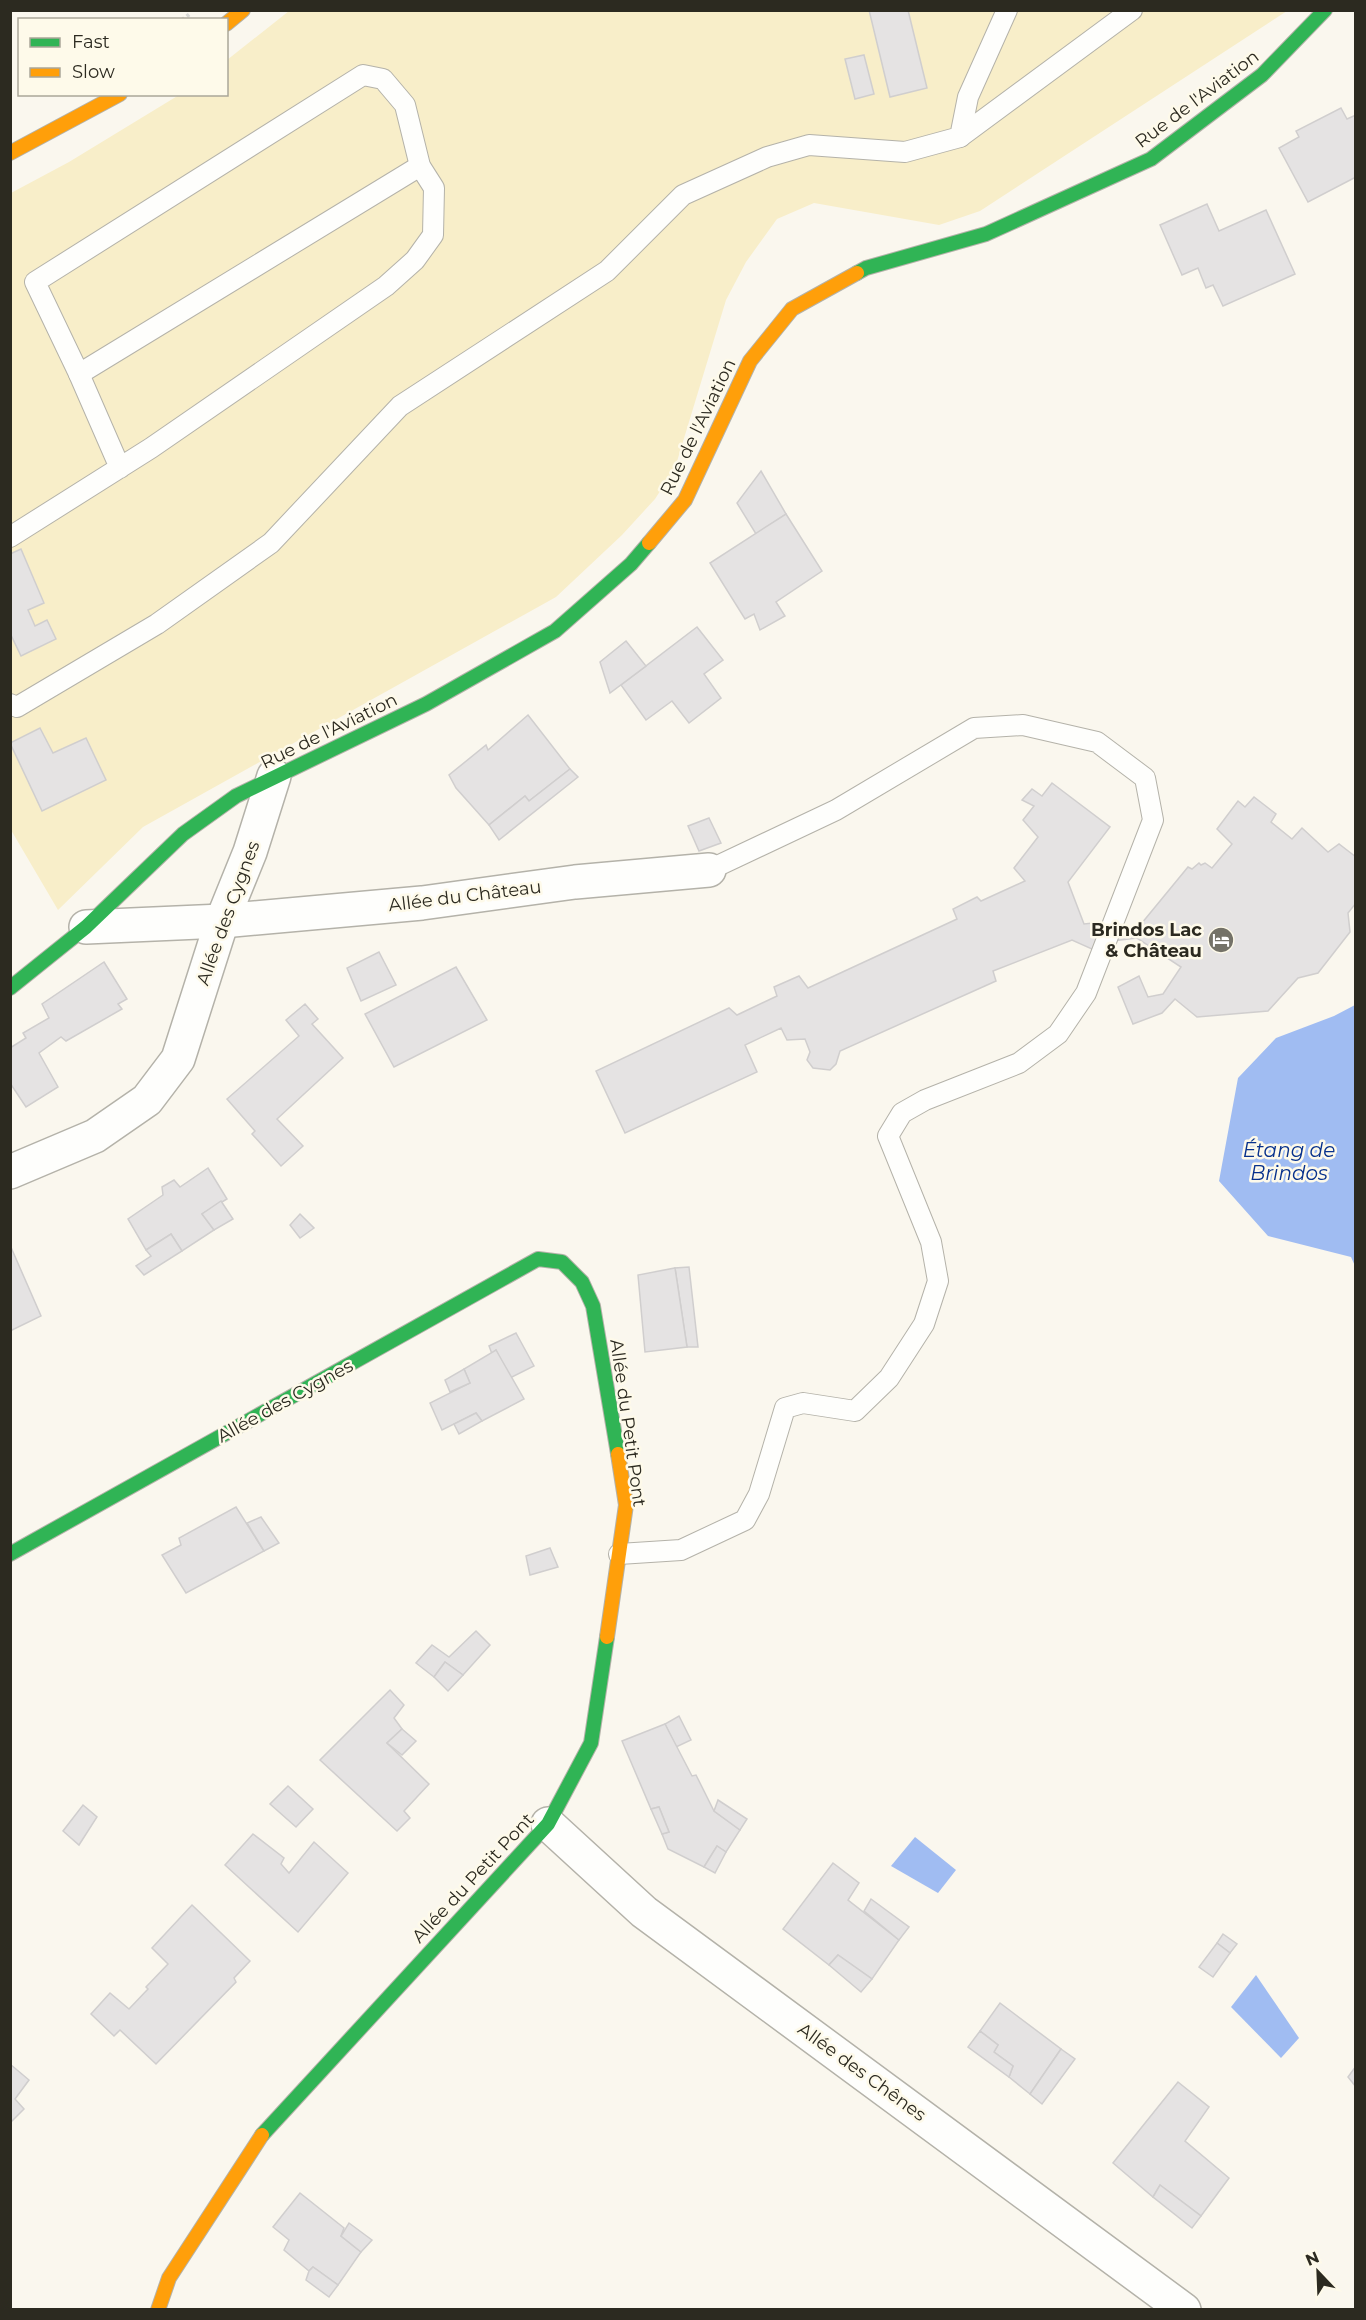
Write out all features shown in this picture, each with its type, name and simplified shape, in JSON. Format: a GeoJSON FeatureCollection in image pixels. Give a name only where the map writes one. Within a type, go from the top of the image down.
{"type":"FeatureCollection","features":[{"type":"Feature","properties":{"kind":"street"},"geometry":{"type":"LineString","coordinates":[[228,22],[243,10]]}},
{"type":"Feature","properties":{"kind":"street","name":"Rue de l'Aviation"},"geometry":{"type":"LineString","coordinates":[[10,988],[86,927],[183,834],[236,796],[426,704],[555,631],[631,564],[685,500],[750,361],[792,309],[866,268],[986,234],[1151,159],[1262,75],[1324,10]]}},
{"type":"Feature","properties":{"kind":"street"},"geometry":{"type":"LineString","coordinates":[[10,153],[116,96]]}},
{"type":"Feature","properties":{"kind":"street","name":"Allée des Cygnes"},"geometry":{"type":"LineString","coordinates":[[10,1172],[95,1136],[147,1100],[178,1059],[222,921],[250,852],[274,776]]}},
{"type":"Feature","properties":{"kind":"street","name":"Allée du Château"},"geometry":{"type":"LineString","coordinates":[[86,927],[222,921],[422,903],[575,882],[709,870]]}},
{"type":"Feature","properties":{"kind":"street","name":"Allée des Cygnes"},"geometry":{"type":"LineString","coordinates":[[10,1554],[538,1259],[562,1262]]}},
{"type":"Feature","properties":{"kind":"street","name":"Allée du Petit Pont"},"geometry":{"type":"LineString","coordinates":[[158,2310],[169,2278],[266,2128],[548,1824],[591,1743],[626,1505],[593,1306],[582,1282],[562,1262]]}},
{"type":"Feature","properties":{"kind":"street","name":"Allée des Chênes"},"geometry":{"type":"LineString","coordinates":[[548,1824],[644,1912],[1185,2310]]}},
{"type":"Feature","properties":{"kind":"lane"},"geometry":{"type":"LineString","coordinates":[[960,137],[968,97],[1007,10]]}},
{"type":"Feature","properties":{"kind":"lane"},"geometry":{"type":"LineString","coordinates":[[10,704],[17,707],[157,624],[271,543],[400,406],[607,271],[683,195],[767,157],[809,145],[905,152],[960,137],[1132,10]]}},
{"type":"Feature","properties":{"kind":"lane"},"geometry":{"type":"LineString","coordinates":[[10,537],[120,468],[386,286],[415,260],[433,235],[434,188],[420,166],[405,105],[383,79],[363,75],[35,282],[120,468]]}},
{"type":"Feature","properties":{"kind":"lane"},"geometry":{"type":"LineString","coordinates":[[79,374],[420,166]]}},
{"type":"Feature","properties":{"kind":"lane"},"geometry":{"type":"LineString","coordinates":[[618,1554],[681,1550],[745,1520],[759,1494],[785,1408],[803,1403],[855,1411],[889,1378],[924,1324],[938,1281],[931,1242],[888,1136],[902,1113],[925,1100],[1019,1063],[1058,1034],[1086,993],[1153,820],[1145,778],[1097,742],[1023,724],[974,728],[836,810],[709,870]]}},
{"type":"Feature","properties":{"kind":"shaded area"},"geometry":{"type":"Polygon","coordinates":[[[289,11],[1287,11],[980,211],[939,225],[814,203],[777,219],[746,262],[726,300],[675,468],[655,499],[622,535],[556,597],[143,827],[58,910],[11,830],[11,193],[69,162],[177,96],[228,96],[228,59],[289,11]]]}},
{"type":"Feature","properties":{"kind":"water","name":"Étang de Brindos"},"geometry":{"type":"Polygon","coordinates":[[[1355,1005],[1355,1266],[1351,1257],[1268,1236],[1219,1181],[1238,1078],[1276,1038],[1334,1016],[1355,1005]]]}},
{"type":"Feature","properties":{"kind":"water"},"geometry":{"type":"Polygon","coordinates":[[[915,1837],[956,1870],[938,1893],[891,1866],[915,1837]]]}},
{"type":"Feature","properties":{"kind":"water"},"geometry":{"type":"Polygon","coordinates":[[[1256,1975],[1299,2038],[1281,2058],[1231,2007],[1256,1975]]]}},
{"type":"Feature","properties":{"kind":"building"},"geometry":{"type":"Polygon","coordinates":[[[869,10],[908,10],[927,88],[890,97],[869,10]]]}},
{"type":"Feature","properties":{"kind":"building"},"geometry":{"type":"Polygon","coordinates":[[[864,55],[874,94],[855,99],[845,59],[864,55]]]}},
{"type":"Feature","properties":{"kind":"building"},"geometry":{"type":"Polygon","coordinates":[[[1341,108],[1347,119],[1356,115],[1356,177],[1308,202],[1279,148],[1299,137],[1296,131],[1341,108]]]}},
{"type":"Feature","properties":{"kind":"building"},"geometry":{"type":"Polygon","coordinates":[[[1207,204],[1219,231],[1266,210],[1295,274],[1223,306],[1213,285],[1206,288],[1198,268],[1182,275],[1160,225],[1207,204]]]}},
{"type":"Feature","properties":{"kind":"building"},"geometry":{"type":"Polygon","coordinates":[[[761,471],[786,514],[756,534],[737,503],[761,471]]]}},
{"type":"Feature","properties":{"kind":"building"},"geometry":{"type":"Polygon","coordinates":[[[786,514],[822,571],[776,602],[785,616],[760,630],[754,614],[745,619],[710,563],[786,514]]]}},
{"type":"Feature","properties":{"kind":"building"},"geometry":{"type":"Polygon","coordinates":[[[21,549],[44,603],[28,610],[35,626],[47,620],[56,639],[21,656],[10,633],[10,554],[21,549]]]}},
{"type":"Feature","properties":{"kind":"building"},"geometry":{"type":"Polygon","coordinates":[[[697,627],[723,660],[704,674],[721,698],[689,723],[672,701],[646,720],[621,685],[697,627]]]}},
{"type":"Feature","properties":{"kind":"building"},"geometry":{"type":"Polygon","coordinates":[[[626,641],[646,666],[610,693],[600,662],[626,641]]]}},
{"type":"Feature","properties":{"kind":"building"},"geometry":{"type":"Polygon","coordinates":[[[528,715],[570,769],[529,801],[525,796],[489,825],[456,788],[449,775],[486,745],[488,750],[528,715]]]}},
{"type":"Feature","properties":{"kind":"building"},"geometry":{"type":"Polygon","coordinates":[[[40,728],[53,753],[86,738],[106,780],[42,811],[10,743],[40,728]]]}},
{"type":"Feature","properties":{"kind":"building"},"geometry":{"type":"Polygon","coordinates":[[[570,769],[578,777],[499,840],[489,825],[525,796],[529,801],[570,769]]]}},
{"type":"Feature","properties":{"kind":"building"},"geometry":{"type":"Polygon","coordinates":[[[1052,783],[1110,827],[1068,882],[1084,924],[1093,923],[1109,930],[1137,929],[1188,867],[1192,869],[1199,863],[1201,865],[1205,863],[1212,868],[1232,844],[1217,829],[1238,801],[1245,807],[1254,797],[1276,814],[1271,822],[1292,839],[1302,828],[1328,852],[1339,844],[1356,857],[1356,903],[1348,913],[1350,932],[1318,973],[1298,978],[1268,1011],[1197,1017],[1175,999],[1162,1013],[1133,1024],[1118,987],[1139,976],[1148,997],[1163,994],[1181,967],[1137,938],[1104,942],[1094,950],[1072,940],[993,971],[996,981],[840,1051],[836,1064],[830,1070],[813,1068],[807,1060],[810,1052],[805,1039],[787,1040],[781,1028],[745,1045],[757,1072],[625,1133],[596,1071],[729,1008],[737,1015],[777,996],[774,987],[799,976],[808,988],[957,919],[953,909],[977,897],[981,901],[1025,881],[1014,868],[1038,837],[1023,820],[1034,806],[1022,800],[1032,789],[1042,796],[1052,783]]]}},
{"type":"Feature","properties":{"kind":"building"},"geometry":{"type":"Polygon","coordinates":[[[709,818],[721,843],[699,851],[688,826],[709,818]]]}},
{"type":"Feature","properties":{"kind":"building"},"geometry":{"type":"Polygon","coordinates":[[[379,952],[396,985],[361,1001],[347,968],[379,952]]]}},
{"type":"Feature","properties":{"kind":"building"},"geometry":{"type":"Polygon","coordinates":[[[104,962],[127,999],[118,1004],[122,1009],[66,1041],[61,1037],[39,1053],[58,1087],[26,1107],[10,1083],[10,1048],[26,1038],[23,1033],[49,1018],[42,1004],[104,962]]]}},
{"type":"Feature","properties":{"kind":"building"},"geometry":{"type":"Polygon","coordinates":[[[456,967],[487,1020],[394,1067],[365,1014],[456,967]]]}},
{"type":"Feature","properties":{"kind":"building"},"geometry":{"type":"Polygon","coordinates":[[[305,1004],[318,1019],[312,1024],[343,1058],[277,1119],[303,1146],[281,1166],[252,1134],[255,1131],[227,1099],[299,1036],[286,1020],[305,1004]]]}},
{"type":"Feature","properties":{"kind":"building"},"geometry":{"type":"Polygon","coordinates":[[[208,1168],[227,1199],[202,1214],[214,1230],[182,1251],[171,1234],[146,1250],[128,1219],[163,1195],[162,1187],[174,1180],[180,1187],[208,1168]]]}},
{"type":"Feature","properties":{"kind":"building"},"geometry":{"type":"Polygon","coordinates":[[[221,1201],[233,1219],[214,1230],[202,1214],[221,1201]]]}},
{"type":"Feature","properties":{"kind":"building"},"geometry":{"type":"Polygon","coordinates":[[[300,1214],[314,1228],[300,1238],[290,1225],[300,1214]]]}},
{"type":"Feature","properties":{"kind":"building"},"geometry":{"type":"Polygon","coordinates":[[[171,1234],[182,1251],[144,1275],[136,1266],[151,1256],[146,1250],[171,1234]]]}},
{"type":"Feature","properties":{"kind":"building"},"geometry":{"type":"Polygon","coordinates":[[[10,1245],[41,1316],[10,1331],[10,1245]]]}},
{"type":"Feature","properties":{"kind":"building"},"geometry":{"type":"Polygon","coordinates":[[[689,1267],[698,1347],[687,1347],[675,1268],[689,1267]]]}},
{"type":"Feature","properties":{"kind":"building"},"geometry":{"type":"Polygon","coordinates":[[[675,1268],[687,1347],[645,1352],[638,1275],[675,1268]]]}},
{"type":"Feature","properties":{"kind":"building"},"geometry":{"type":"Polygon","coordinates":[[[516,1333],[534,1366],[510,1378],[496,1350],[492,1354],[489,1346],[516,1333]]]}},
{"type":"Feature","properties":{"kind":"building"},"geometry":{"type":"Polygon","coordinates":[[[496,1350],[524,1399],[482,1421],[476,1413],[442,1430],[430,1403],[470,1383],[464,1369],[496,1350]]]}},
{"type":"Feature","properties":{"kind":"building"},"geometry":{"type":"Polygon","coordinates":[[[464,1369],[470,1383],[450,1392],[445,1380],[464,1369]]]}},
{"type":"Feature","properties":{"kind":"building"},"geometry":{"type":"Polygon","coordinates":[[[476,1413],[482,1421],[459,1434],[454,1424],[476,1413]]]}},
{"type":"Feature","properties":{"kind":"building"},"geometry":{"type":"Polygon","coordinates":[[[236,1507],[264,1551],[186,1593],[162,1555],[181,1545],[179,1538],[236,1507]]]}},
{"type":"Feature","properties":{"kind":"building"},"geometry":{"type":"Polygon","coordinates":[[[261,1517],[279,1543],[264,1551],[247,1523],[261,1517]]]}},
{"type":"Feature","properties":{"kind":"building"},"geometry":{"type":"Polygon","coordinates":[[[550,1548],[558,1567],[530,1575],[526,1556],[550,1548]]]}},
{"type":"Feature","properties":{"kind":"building"},"geometry":{"type":"Polygon","coordinates":[[[476,1631],[490,1645],[463,1675],[445,1662],[434,1677],[416,1663],[432,1645],[449,1657],[476,1631]]]}},
{"type":"Feature","properties":{"kind":"building"},"geometry":{"type":"Polygon","coordinates":[[[445,1662],[463,1675],[448,1691],[434,1677],[445,1662]]]}},
{"type":"Feature","properties":{"kind":"building"},"geometry":{"type":"Polygon","coordinates":[[[390,1690],[404,1705],[394,1718],[402,1729],[387,1743],[429,1784],[404,1811],[410,1818],[397,1831],[320,1760],[390,1690]]]}},
{"type":"Feature","properties":{"kind":"building"},"geometry":{"type":"Polygon","coordinates":[[[679,1716],[691,1740],[676,1747],[665,1724],[679,1716]]]}},
{"type":"Feature","properties":{"kind":"building"},"geometry":{"type":"Polygon","coordinates":[[[665,1724],[692,1776],[696,1775],[714,1811],[740,1830],[726,1852],[717,1846],[704,1867],[668,1849],[662,1834],[669,1832],[659,1807],[651,1809],[622,1741],[665,1724]]]}},
{"type":"Feature","properties":{"kind":"building"},"geometry":{"type":"Polygon","coordinates":[[[402,1729],[416,1741],[402,1755],[387,1743],[402,1729]]]}},
{"type":"Feature","properties":{"kind":"building"},"geometry":{"type":"Polygon","coordinates":[[[288,1786],[313,1809],[296,1827],[270,1804],[288,1786]]]}},
{"type":"Feature","properties":{"kind":"building"},"geometry":{"type":"Polygon","coordinates":[[[718,1800],[747,1819],[740,1830],[714,1811],[718,1800]]]}},
{"type":"Feature","properties":{"kind":"building"},"geometry":{"type":"Polygon","coordinates":[[[83,1805],[97,1817],[79,1845],[63,1831],[83,1805]]]}},
{"type":"Feature","properties":{"kind":"building"},"geometry":{"type":"Polygon","coordinates":[[[659,1807],[669,1832],[662,1834],[651,1809],[659,1807]]]}},
{"type":"Feature","properties":{"kind":"building"},"geometry":{"type":"Polygon","coordinates":[[[253,1834],[284,1858],[281,1864],[289,1873],[314,1842],[348,1873],[298,1932],[225,1865],[253,1834]]]}},
{"type":"Feature","properties":{"kind":"building"},"geometry":{"type":"Polygon","coordinates":[[[717,1846],[726,1852],[715,1873],[704,1867],[717,1846]]]}},
{"type":"Feature","properties":{"kind":"building"},"geometry":{"type":"Polygon","coordinates":[[[833,1863],[859,1883],[848,1900],[899,1940],[872,1979],[838,1955],[829,1965],[783,1929],[833,1863]]]}},
{"type":"Feature","properties":{"kind":"building"},"geometry":{"type":"Polygon","coordinates":[[[871,1899],[909,1927],[899,1940],[864,1911],[871,1899]]]}},
{"type":"Feature","properties":{"kind":"building"},"geometry":{"type":"Polygon","coordinates":[[[192,1905],[250,1961],[234,1978],[236,1982],[156,2064],[120,2030],[114,2036],[91,2014],[110,1993],[129,2009],[148,1989],[146,1987],[168,1964],[152,1948],[192,1905]]]}},
{"type":"Feature","properties":{"kind":"building"},"geometry":{"type":"Polygon","coordinates":[[[1223,1934],[1237,1944],[1230,1953],[1217,1943],[1223,1934]]]}},
{"type":"Feature","properties":{"kind":"building"},"geometry":{"type":"Polygon","coordinates":[[[1217,1943],[1230,1953],[1213,1977],[1199,1967],[1217,1943]]]}},
{"type":"Feature","properties":{"kind":"building"},"geometry":{"type":"Polygon","coordinates":[[[838,1955],[872,1979],[861,1992],[829,1965],[838,1955]]]}},
{"type":"Feature","properties":{"kind":"building"},"geometry":{"type":"Polygon","coordinates":[[[1000,2003],[1061,2049],[1030,2094],[1009,2077],[1013,2066],[994,2052],[998,2045],[980,2031],[1000,2003]]]}},
{"type":"Feature","properties":{"kind":"building"},"geometry":{"type":"Polygon","coordinates":[[[980,2031],[998,2045],[994,2052],[1013,2066],[1009,2077],[968,2047],[980,2031]]]}},
{"type":"Feature","properties":{"kind":"building"},"geometry":{"type":"Polygon","coordinates":[[[1061,2049],[1075,2059],[1042,2104],[1030,2094],[1061,2049]]]}},
{"type":"Feature","properties":{"kind":"building"},"geometry":{"type":"Polygon","coordinates":[[[10,2064],[29,2080],[15,2099],[24,2109],[10,2123],[10,2064]]]}},
{"type":"Feature","properties":{"kind":"building"},"geometry":{"type":"Polygon","coordinates":[[[1356,2066],[1356,2087],[1348,2077],[1356,2066]]]}},
{"type":"Feature","properties":{"kind":"building"},"geometry":{"type":"Polygon","coordinates":[[[1178,2082],[1209,2107],[1185,2141],[1229,2178],[1201,2216],[1160,2185],[1153,2197],[1113,2163],[1178,2082]]]}},
{"type":"Feature","properties":{"kind":"building"},"geometry":{"type":"Polygon","coordinates":[[[1160,2185],[1201,2216],[1192,2228],[1153,2197],[1160,2185]]]}},
{"type":"Feature","properties":{"kind":"building"},"geometry":{"type":"Polygon","coordinates":[[[300,2193],[344,2228],[341,2236],[361,2252],[338,2285],[313,2267],[309,2271],[284,2250],[289,2240],[273,2227],[300,2193]]]}},
{"type":"Feature","properties":{"kind":"building"},"geometry":{"type":"Polygon","coordinates":[[[349,2223],[372,2240],[361,2252],[341,2236],[349,2223]]]}},
{"type":"Feature","properties":{"kind":"building"},"geometry":{"type":"Polygon","coordinates":[[[313,2267],[338,2285],[329,2297],[306,2280],[313,2267]]]}},
{"type":"Feature","properties":{"kind":"traffic: fast"},"geometry":{"type":"LineString","coordinates":[[857,273],[866,268],[986,234],[1151,159],[1262,75],[1325,10]]}},
{"type":"Feature","properties":{"kind":"traffic: fast"},"geometry":{"type":"LineString","coordinates":[[10,988],[86,927],[183,834],[236,796],[426,704],[555,631],[631,564],[649,543]]}},
{"type":"Feature","properties":{"kind":"traffic: fast"},"geometry":{"type":"LineString","coordinates":[[10,1554],[538,1259],[562,1262],[582,1282],[593,1306],[618,1454]]}},
{"type":"Feature","properties":{"kind":"traffic: fast"},"geometry":{"type":"LineString","coordinates":[[262,2135],[548,1824],[591,1743],[607,1637]]}},
{"type":"Feature","properties":{"kind":"traffic: slow"},"geometry":{"type":"LineString","coordinates":[[228,22],[243,10]]}},
{"type":"Feature","properties":{"kind":"traffic: slow"},"geometry":{"type":"LineString","coordinates":[[10,153],[116,96]]}},
{"type":"Feature","properties":{"kind":"traffic: slow"},"geometry":{"type":"LineString","coordinates":[[649,543],[685,500],[750,361],[792,309],[857,273]]}},
{"type":"Feature","properties":{"kind":"traffic: slow"},"geometry":{"type":"LineString","coordinates":[[607,1637],[626,1505],[618,1454]]}},
{"type":"Feature","properties":{"kind":"traffic: slow"},"geometry":{"type":"LineString","coordinates":[[158,2310],[169,2278],[262,2135]]}},
{"type":"Feature","properties":{"kind":"place","name":"Brindos Lac & Château"},"geometry":{"type":"Point","coordinates":[1221,940]}}]}
